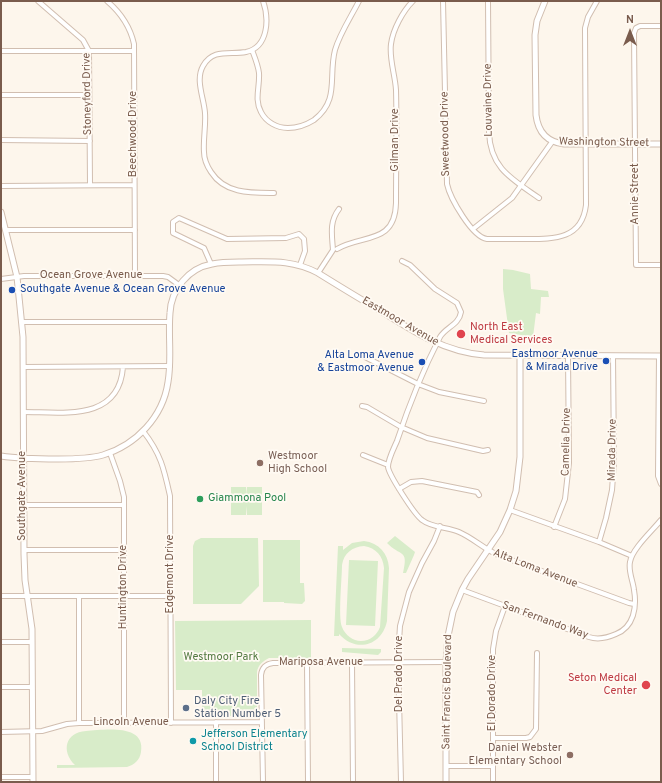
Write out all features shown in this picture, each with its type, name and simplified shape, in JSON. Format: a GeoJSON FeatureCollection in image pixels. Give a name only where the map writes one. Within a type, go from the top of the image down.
{"type":"FeatureCollection","features":[{"type":"Feature","properties":{"kind":"street","name":"Stoneyford Drive"},"geometry":{"type":"LineString","coordinates":[[38,1],[83,40],[88,51],[90,185]]}},
{"type":"Feature","properties":{"kind":"street","name":"Beechwood Drive"},"geometry":{"type":"LineString","coordinates":[[107,1],[125,20],[132,38],[134,51],[135,276]]}},
{"type":"Feature","properties":{"kind":"street"},"geometry":{"type":"LineString","coordinates":[[263,1],[267,15],[266,31],[260,44],[252,50],[218,54],[209,58],[202,66],[199,80],[205,112],[204,154],[207,165],[214,176],[228,188],[242,192],[274,193]]}},
{"type":"Feature","properties":{"kind":"street"},"geometry":{"type":"LineString","coordinates":[[252,50],[259,74],[258,106],[264,117],[278,127],[292,128],[305,125],[322,113],[329,101],[332,88],[332,66],[335,52],[340,37],[359,1]]}},
{"type":"Feature","properties":{"kind":"street","name":"Gilman Drive"},"geometry":{"type":"LineString","coordinates":[[335,250],[348,243],[372,239],[388,227],[395,215],[396,92],[391,57],[391,45],[399,23],[413,1]]}},
{"type":"Feature","properties":{"kind":"street","name":"Sweetwood Drive"},"geometry":{"type":"LineString","coordinates":[[443,1],[445,29],[446,179],[448,189],[453,200],[479,236],[487,239],[551,239],[562,237],[572,231],[582,220],[585,209],[585,28],[588,17],[597,1]]}},
{"type":"Feature","properties":{"kind":"street","name":"Louvaine Drive"},"geometry":{"type":"LineString","coordinates":[[488,1],[490,144],[494,157],[500,168],[512,179],[539,198]]}},
{"type":"Feature","properties":{"kind":"street","name":"Washington Street"},"geometry":{"type":"LineString","coordinates":[[545,1],[537,21],[535,35],[536,115],[537,125],[541,132],[552,142],[564,144],[661,144]]}},
{"type":"Feature","properties":{"kind":"street","name":"Annie Street"},"geometry":{"type":"LineString","coordinates":[[661,26],[640,26],[636,28],[634,33],[636,265],[661,265]]}},
{"type":"Feature","properties":{"kind":"street"},"geometry":{"type":"LineString","coordinates":[[1,51],[134,51]]}},
{"type":"Feature","properties":{"kind":"street"},"geometry":{"type":"LineString","coordinates":[[1,96],[89,96]]}},
{"type":"Feature","properties":{"kind":"street"},"geometry":{"type":"LineString","coordinates":[[1,140],[90,140]]}},
{"type":"Feature","properties":{"kind":"street"},"geometry":{"type":"LineString","coordinates":[[473,229],[512,198],[552,142]]}},
{"type":"Feature","properties":{"kind":"street"},"geometry":{"type":"LineString","coordinates":[[1,186],[134,185]]}},
{"type":"Feature","properties":{"kind":"street"},"geometry":{"type":"LineString","coordinates":[[318,273],[335,250],[331,228],[339,208]]}},
{"type":"Feature","properties":{"kind":"street","name":"Southgate Avenue"},"geometry":{"type":"LineString","coordinates":[[1,212],[16,277],[22,322],[24,550],[32,642],[33,779]]}},
{"type":"Feature","properties":{"kind":"street"},"geometry":{"type":"LineString","coordinates":[[211,264],[204,248],[173,233],[173,222],[179,218],[227,239],[286,238],[299,234],[304,239],[305,251],[300,265]]}},
{"type":"Feature","properties":{"kind":"street"},"geometry":{"type":"LineString","coordinates":[[6,230],[135,230]]}},
{"type":"Feature","properties":{"kind":"street"},"geometry":{"type":"LineString","coordinates":[[363,455],[388,465],[401,427],[436,343],[442,334],[457,321],[460,315],[460,308],[457,303],[435,289],[410,265],[402,261]]}},
{"type":"Feature","properties":{"kind":"street","name":"Eastmoor Avenue"},"geometry":{"type":"LineString","coordinates":[[179,285],[192,272],[211,264],[223,262],[276,262],[300,265],[318,273],[414,332],[450,349],[474,354],[660,356]]}},
{"type":"Feature","properties":{"kind":"street","name":"Ocean Grove Avenue"},"geometry":{"type":"LineString","coordinates":[[1,279],[16,277],[166,276],[179,285]]}},
{"type":"Feature","properties":{"kind":"street"},"geometry":{"type":"LineString","coordinates":[[1,456],[23,459],[86,458],[110,453],[127,444],[143,431],[155,417],[163,402],[168,383],[170,366],[171,302],[179,285]]}},
{"type":"Feature","properties":{"kind":"street"},"geometry":{"type":"LineString","coordinates":[[22,322],[170,322]]}},
{"type":"Feature","properties":{"kind":"street","name":"Saint Francis Boulevard"},"geometry":{"type":"LineString","coordinates":[[446,782],[446,662],[450,625],[462,590],[500,532],[510,510],[516,491],[519,468],[520,355]]}},
{"type":"Feature","properties":{"kind":"street","name":"Camelia Drive"},"geometry":{"type":"LineString","coordinates":[[554,527],[565,499],[569,464],[568,356]]}},
{"type":"Feature","properties":{"kind":"street","name":"Mirada Drive"},"geometry":{"type":"LineString","coordinates":[[599,542],[612,490],[614,463],[613,356]]}},
{"type":"Feature","properties":{"kind":"street"},"geometry":{"type":"LineString","coordinates":[[660,356],[658,476],[661,484]]}},
{"type":"Feature","properties":{"kind":"street"},"geometry":{"type":"LineString","coordinates":[[365,357],[418,384],[440,392],[484,401]]}},
{"type":"Feature","properties":{"kind":"street"},"geometry":{"type":"LineString","coordinates":[[23,367],[170,366]]}},
{"type":"Feature","properties":{"kind":"street"},"geometry":{"type":"LineString","coordinates":[[23,412],[80,412],[97,408],[115,392],[121,379],[123,367]]}},
{"type":"Feature","properties":{"kind":"street"},"geometry":{"type":"LineString","coordinates":[[362,406],[367,407],[401,427],[427,438],[483,451],[488,450]]}},
{"type":"Feature","properties":{"kind":"street","name":"Edgemont Drive"},"geometry":{"type":"LineString","coordinates":[[143,431],[163,464],[170,496],[171,723]]}},
{"type":"Feature","properties":{"kind":"street","name":"Huntington Drive"},"geometry":{"type":"LineString","coordinates":[[110,453],[122,489],[124,505],[124,723]]}},
{"type":"Feature","properties":{"kind":"street","name":"Alta Loma Avenue"},"geometry":{"type":"LineString","coordinates":[[388,465],[389,473],[421,520],[464,534],[488,551],[634,604]]}},
{"type":"Feature","properties":{"kind":"street"},"geometry":{"type":"LineString","coordinates":[[399,489],[412,482],[422,481],[476,492],[479,495]]}},
{"type":"Feature","properties":{"kind":"street"},"geometry":{"type":"LineString","coordinates":[[23,505],[124,505]]}},
{"type":"Feature","properties":{"kind":"street"},"geometry":{"type":"LineString","coordinates":[[510,510],[599,542],[632,556],[661,520]]}},
{"type":"Feature","properties":{"kind":"street","name":"Del Prado Drive"},"geometry":{"type":"LineString","coordinates":[[401,782],[398,662],[400,626],[408,596],[440,526]]}},
{"type":"Feature","properties":{"kind":"street"},"geometry":{"type":"LineString","coordinates":[[24,550],[124,550]]}},
{"type":"Feature","properties":{"kind":"street","name":"San Fernando Way"},"geometry":{"type":"LineString","coordinates":[[462,590],[589,637],[599,639],[617,634],[626,628],[632,619],[634,591],[630,564],[632,556]]}},
{"type":"Feature","properties":{"kind":"street"},"geometry":{"type":"LineString","coordinates":[[1,596],[171,596]]}},
{"type":"Feature","properties":{"kind":"street"},"geometry":{"type":"LineString","coordinates":[[79,596],[79,723]]}},
{"type":"Feature","properties":{"kind":"street","name":"El Dorado Drive"},"geometry":{"type":"LineString","coordinates":[[493,782],[493,649],[496,631],[505,606]]}},
{"type":"Feature","properties":{"kind":"street"},"geometry":{"type":"LineString","coordinates":[[1,642],[32,642]]}},
{"type":"Feature","properties":{"kind":"street"},"geometry":{"type":"LineString","coordinates":[[493,738],[526,738],[536,730],[537,653]]}},
{"type":"Feature","properties":{"kind":"street","name":"Mariposa Avenue"},"geometry":{"type":"LineString","coordinates":[[263,782],[262,674],[264,666],[270,663],[446,662]]}},
{"type":"Feature","properties":{"kind":"street"},"geometry":{"type":"LineString","coordinates":[[307,663],[308,782]]}},
{"type":"Feature","properties":{"kind":"street"},"geometry":{"type":"LineString","coordinates":[[352,663],[353,782]]}},
{"type":"Feature","properties":{"kind":"street"},"geometry":{"type":"LineString","coordinates":[[1,687],[32,687]]}},
{"type":"Feature","properties":{"kind":"street"},"geometry":{"type":"LineString","coordinates":[[216,722],[216,782]]}},
{"type":"Feature","properties":{"kind":"street","name":"Lincoln Avenue"},"geometry":{"type":"LineString","coordinates":[[1,732],[42,731],[68,724],[79,723],[262,722]]}},
{"type":"Feature","properties":{"kind":"street"},"geometry":{"type":"LineString","coordinates":[[446,766],[493,766]]}},
{"type":"Feature","properties":{"kind":"street"},"geometry":{"type":"LineString","coordinates":[[1,777],[33,779]]}},
{"type":"Feature","properties":{"kind":"green space"},"geometry":{"type":"Polygon","coordinates":[[[503,269],[530,274],[531,289],[548,291],[549,297],[541,297],[540,314],[536,313],[533,337],[509,333],[503,289],[503,269]]]}},
{"type":"Feature","properties":{"kind":"green space"},"geometry":{"type":"Polygon","coordinates":[[[231,487],[246,487],[246,495],[247,487],[262,487],[262,515],[247,515],[246,506],[246,515],[231,515],[231,487]]]}},
{"type":"Feature","properties":{"kind":"green space"},"geometry":{"type":"Polygon","coordinates":[[[395,536],[415,552],[406,573],[403,573],[405,565],[404,556],[387,543],[395,536]]]}},
{"type":"Feature","properties":{"kind":"green space"},"geometry":{"type":"Polygon","coordinates":[[[201,538],[258,538],[259,586],[241,604],[193,604],[193,546],[195,541],[201,538]]]}},
{"type":"Feature","properties":{"kind":"green space"},"geometry":{"type":"Polygon","coordinates":[[[263,540],[300,540],[300,583],[304,583],[305,601],[302,604],[263,602],[263,540]]]}},
{"type":"Feature","properties":{"kind":"green space"},"geometry":{"type":"Polygon","coordinates":[[[364,541],[378,546],[385,553],[389,568],[387,621],[384,630],[374,641],[368,644],[360,645],[353,644],[339,634],[339,636],[334,636],[338,546],[343,546],[343,550],[352,543],[364,541]],[[364,546],[349,551],[342,565],[340,606],[342,627],[347,635],[358,641],[370,639],[377,633],[380,627],[384,568],[378,553],[364,546]]]}},
{"type":"Feature","properties":{"kind":"green space"},"geometry":{"type":"Polygon","coordinates":[[[349,560],[378,561],[375,626],[346,625],[349,560]]]}},
{"type":"Feature","properties":{"kind":"green space","name":"Westmoor Park"},"geometry":{"type":"Polygon","coordinates":[[[311,620],[311,658],[269,658],[260,665],[257,672],[257,713],[253,716],[202,716],[202,690],[176,690],[175,621],[311,620]]]}},
{"type":"Feature","properties":{"kind":"green space"},"geometry":{"type":"Polygon","coordinates":[[[342,648],[381,649],[381,652],[378,655],[342,652],[342,648]]]}},
{"type":"Feature","properties":{"kind":"green space"},"geometry":{"type":"Polygon","coordinates":[[[122,730],[130,732],[137,736],[141,743],[141,752],[138,760],[127,767],[57,768],[57,765],[75,765],[68,754],[67,744],[73,735],[86,731],[122,730]]]}},
{"type":"Feature","properties":{"kind":"place","name":"Southgate Avenue & Ocean Grove Avenue"},"geometry":{"type":"Point","coordinates":[12,290]}},
{"type":"Feature","properties":{"kind":"place","name":"North East Medical Services"},"geometry":{"type":"Point","coordinates":[461,334]}},
{"type":"Feature","properties":{"kind":"place","name":"Eastmoor Avenue & Mirada Drive"},"geometry":{"type":"Point","coordinates":[606,361]}},
{"type":"Feature","properties":{"kind":"place","name":"Alta Loma Avenue & Eastmoor Avenue"},"geometry":{"type":"Point","coordinates":[422,362]}},
{"type":"Feature","properties":{"kind":"place","name":"Westmoor High School"},"geometry":{"type":"Point","coordinates":[260,463]}},
{"type":"Feature","properties":{"kind":"place","name":"Giammona Pool"},"geometry":{"type":"Point","coordinates":[200,499]}},
{"type":"Feature","properties":{"kind":"place","name":"Seton Medical Center"},"geometry":{"type":"Point","coordinates":[646,685]}},
{"type":"Feature","properties":{"kind":"place","name":"Daly City Fire Station Number 5"},"geometry":{"type":"Point","coordinates":[186,708]}},
{"type":"Feature","properties":{"kind":"place","name":"Jefferson Elementary School District"},"geometry":{"type":"Point","coordinates":[193,741]}},
{"type":"Feature","properties":{"kind":"place","name":"Daniel Webster Elementary School"},"geometry":{"type":"Point","coordinates":[570,755]}}]}
